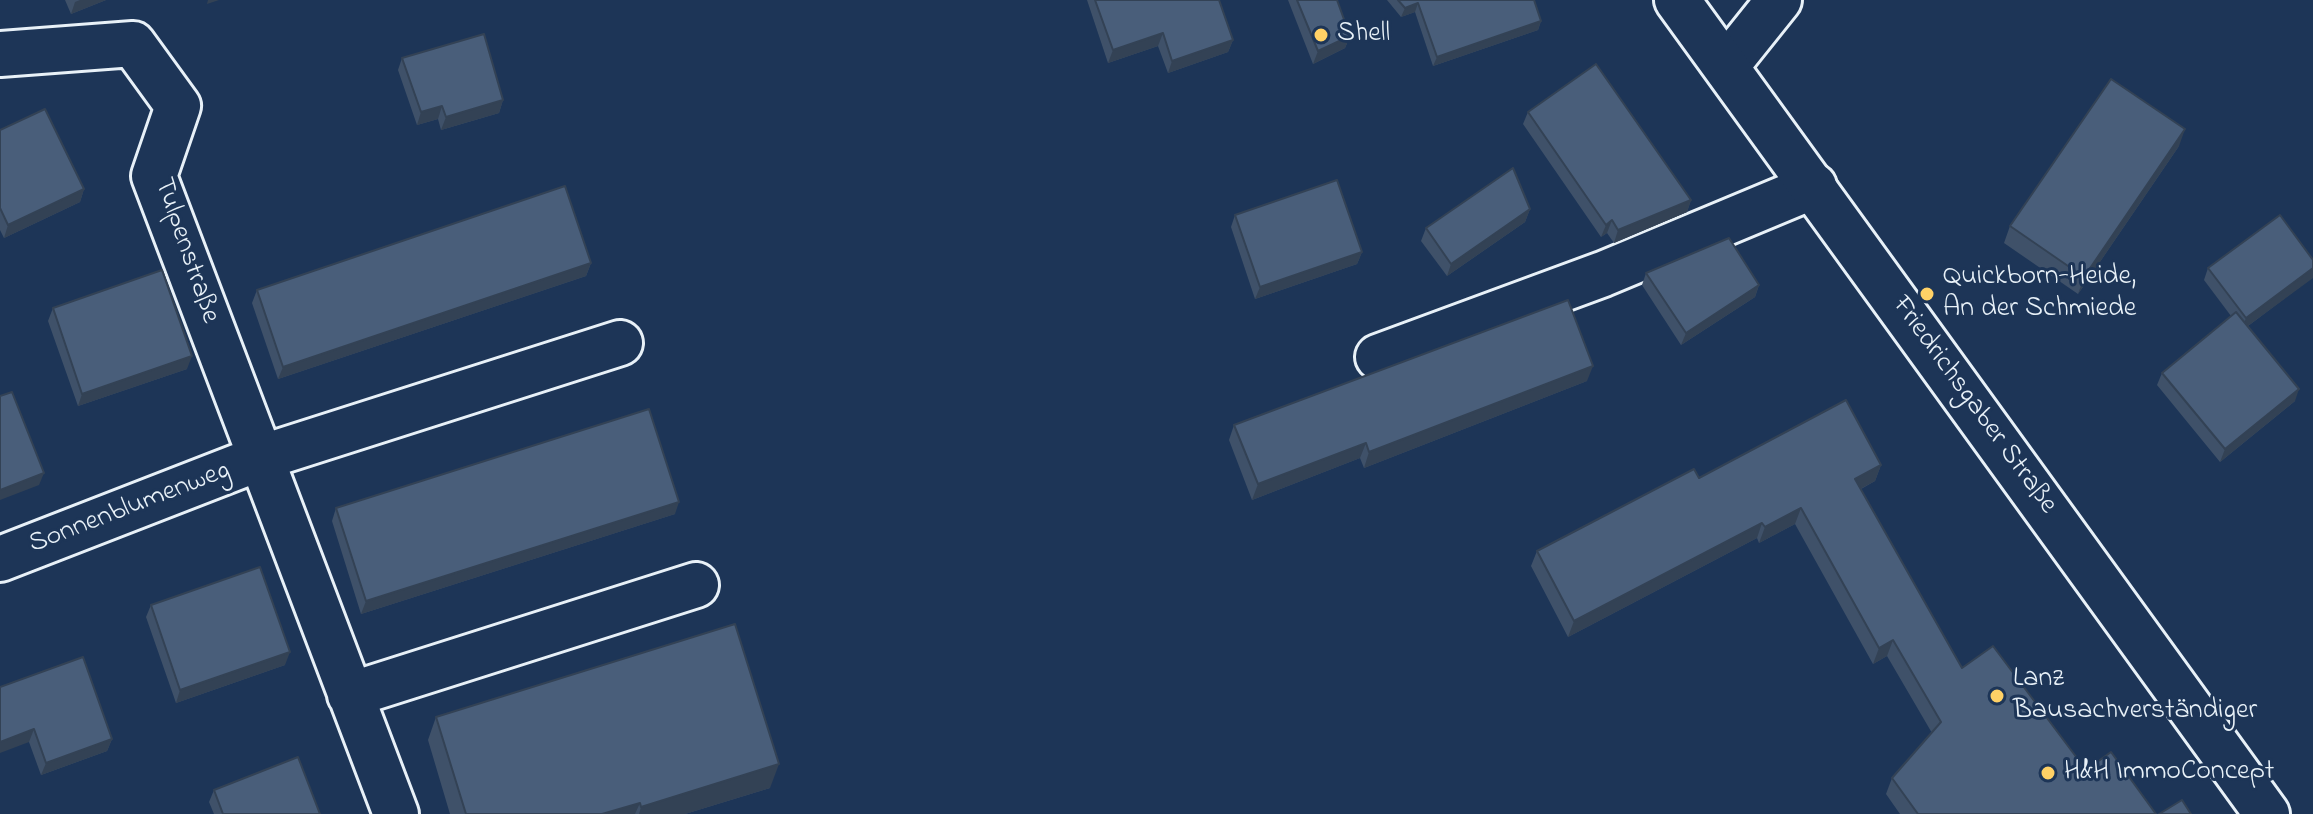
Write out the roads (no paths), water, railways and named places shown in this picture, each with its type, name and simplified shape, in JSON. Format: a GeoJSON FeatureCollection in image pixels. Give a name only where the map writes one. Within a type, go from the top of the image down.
{"type":"FeatureCollection","features":[{"type":"Feature","properties":{"kind":"street","name":"Friedrichsgaber Straße"},"geometry":{"type":"LineString","coordinates":[[1677,0],[2267,814]]}},
{"type":"Feature","properties":{"kind":"street"},"geometry":{"type":"LineString","coordinates":[[1727,65],[1779,0]]}},
{"type":"Feature","properties":{"kind":"street","name":"Tulpenstraße"},"geometry":{"type":"LineString","coordinates":[[0,54],[133,44],[178,106],[154,176],[396,814]]}},
{"type":"Feature","properties":{"kind":"street"},"geometry":{"type":"LineString","coordinates":[[1378,357],[1603,274],[1743,219],[1814,186]]}},
{"type":"Feature","properties":{"kind":"street"},"geometry":{"type":"LineString","coordinates":[[260,458],[620,343]]}},
{"type":"Feature","properties":{"kind":"street","name":"Sonnenblumenweg"},"geometry":{"type":"LineString","coordinates":[[0,559],[260,458]]}},
{"type":"Feature","properties":{"kind":"street"},"geometry":{"type":"LineString","coordinates":[[350,695],[696,585]]}},
{"type":"Feature","properties":{"kind":"place","name":"Shell"},"geometry":{"type":"Point","coordinates":[1321,35]}},
{"type":"Feature","properties":{"kind":"place","name":"Quickborn-Heide, An der Schmiede"},"geometry":{"type":"Point","coordinates":[1927,294]}},
{"type":"Feature","properties":{"kind":"place","name":"Lanz Bausachverständiger"},"geometry":{"type":"Point","coordinates":[1997,696]}},
{"type":"Feature","properties":{"kind":"place","name":"H&H ImmoConcept"},"geometry":{"type":"Point","coordinates":[2048,773]}}]}
